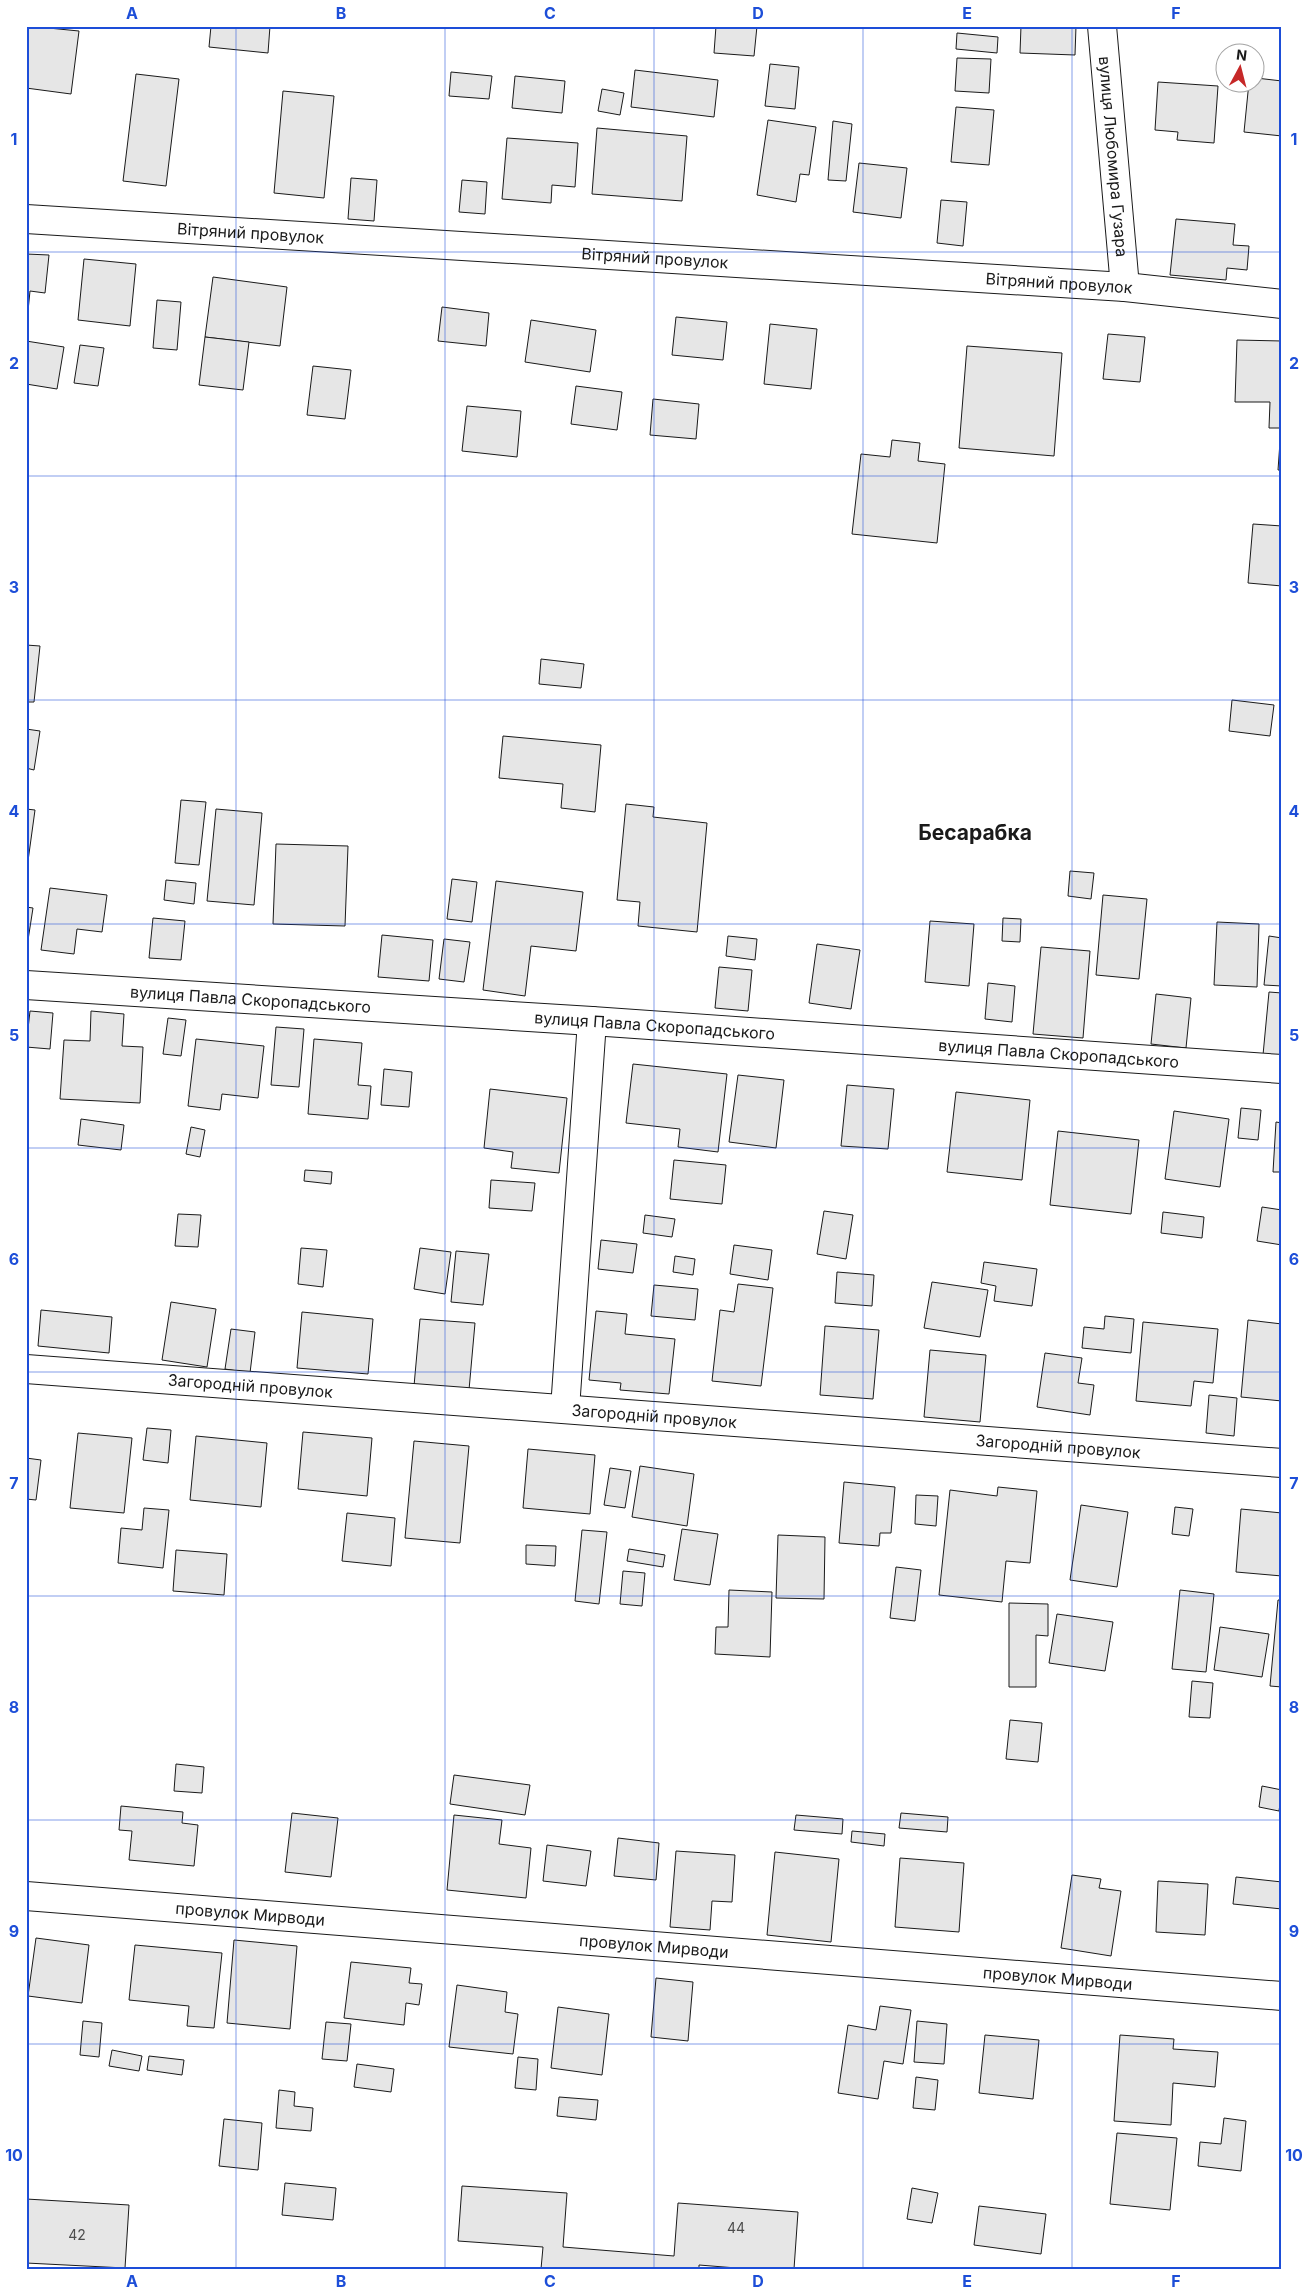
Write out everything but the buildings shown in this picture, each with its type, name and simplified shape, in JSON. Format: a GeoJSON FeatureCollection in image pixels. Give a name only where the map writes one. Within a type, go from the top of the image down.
{"type":"FeatureCollection","features":[{"type":"Feature","properties":{"kind":"street","name":"вулиця Любомира Гузара"},"geometry":{"type":"LineString","coordinates":[[1102,26],[1124,287]]}},
{"type":"Feature","properties":{"kind":"street","name":"Вітряний провулок"},"geometry":{"type":"LineString","coordinates":[[26,219],[1124,287],[1282,304]]}},
{"type":"Feature","properties":{"kind":"street","name":"вулиця Павла Скоропадського"},"geometry":{"type":"LineString","coordinates":[[26,985],[592,1021],[1282,1069]]}},
{"type":"Feature","properties":{"kind":"street"},"geometry":{"type":"LineString","coordinates":[[565,1409],[592,1021]]}},
{"type":"Feature","properties":{"kind":"street","name":"Загородній провулок"},"geometry":{"type":"LineString","coordinates":[[26,1369],[1282,1463]]}},
{"type":"Feature","properties":{"kind":"street","name":"провулок Мирводи"},"geometry":{"type":"LineString","coordinates":[[26,1896],[1282,1996]]}},
{"type":"Feature","properties":{"kind":"district","name":"Бесарабка"},"geometry":{"type":"Point","coordinates":[975,832]}}]}
